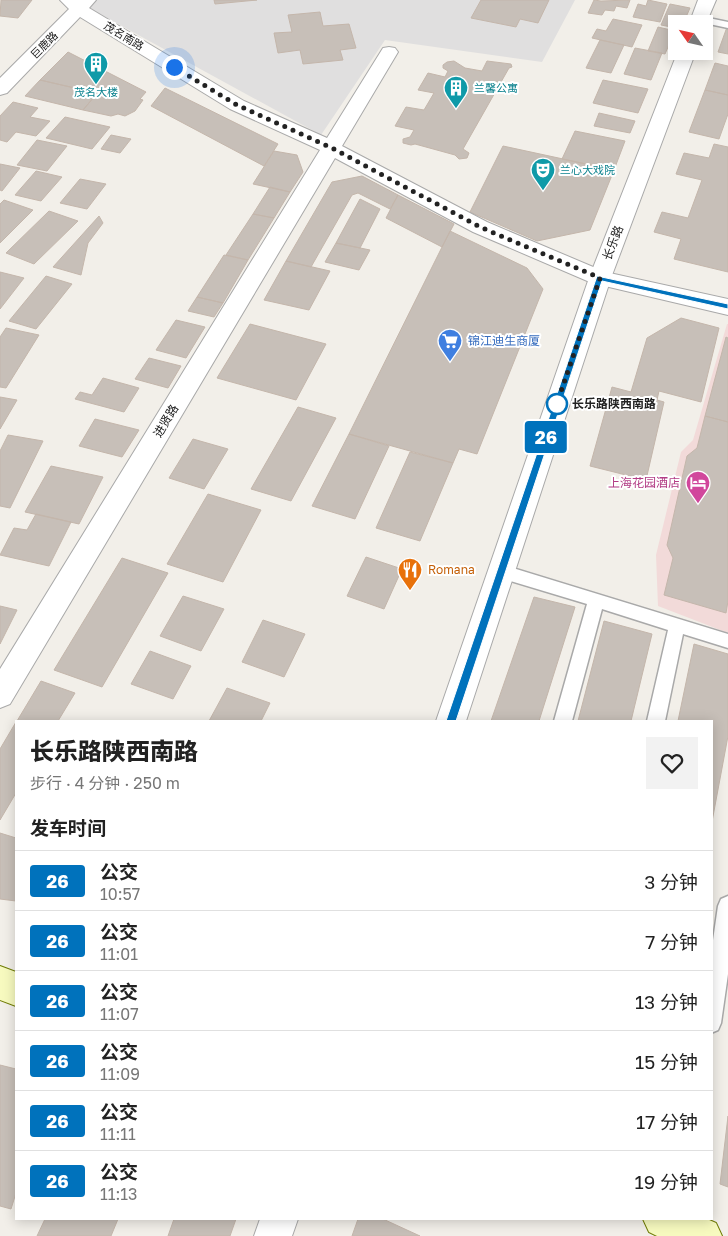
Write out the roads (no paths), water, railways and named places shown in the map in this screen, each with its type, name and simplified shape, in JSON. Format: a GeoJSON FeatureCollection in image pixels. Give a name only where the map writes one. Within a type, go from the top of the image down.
{"type":"FeatureCollection","features":[{"type":"Feature","properties":{"kind":"main road"},"geometry":{"type":"LineString","coordinates":[[0,983],[15,988]]}},
{"type":"Feature","properties":{"kind":"main road"},"geometry":{"type":"LineString","coordinates":[[664,1220],[703,1236]]}},
{"type":"Feature","properties":{"kind":"street"},"geometry":{"type":"LineString","coordinates":[[701,15],[707,0]]}},
{"type":"Feature","properties":{"kind":"street","name":"巨鹿路"},"geometry":{"type":"LineString","coordinates":[[0,89],[78,3]]}},
{"type":"Feature","properties":{"kind":"street","name":"茂名南路"},"geometry":{"type":"LineString","coordinates":[[78,3],[237,105],[332,148],[480,227],[600,278],[728,307]]}},
{"type":"Feature","properties":{"kind":"street","name":"进贤路"},"geometry":{"type":"LineString","coordinates":[[0,695],[389,52]]}},
{"type":"Feature","properties":{"kind":"street","name":"长乐路"},"geometry":{"type":"LineString","coordinates":[[451,720],[600,278],[684,60]]}},
{"type":"Feature","properties":{"kind":"street"},"geometry":{"type":"LineString","coordinates":[[273,1236],[279,1220]]}},
{"type":"Feature","properties":{"kind":"lane"},"geometry":{"type":"LineString","coordinates":[[713,24],[728,25]]}},
{"type":"Feature","properties":{"kind":"lane"},"geometry":{"type":"LineString","coordinates":[[500,571],[728,641]]}},
{"type":"Feature","properties":{"kind":"lane"},"geometry":{"type":"LineString","coordinates":[[563,720],[596,601]]}},
{"type":"Feature","properties":{"kind":"lane"},"geometry":{"type":"LineString","coordinates":[[656,720],[677,625]]}},
{"type":"Feature","properties":{"kind":"lane"},"geometry":{"type":"LineString","coordinates":[[713,1009],[728,906]]}},
{"type":"Feature","properties":{"kind":"place","name":"茂名大楼"},"geometry":{"type":"Point","coordinates":[96,85]}},
{"type":"Feature","properties":{"kind":"place","name":"兰馨公寓"},"geometry":{"type":"Point","coordinates":[456,109]}},
{"type":"Feature","properties":{"kind":"place","name":"兰心大戏院"},"geometry":{"type":"Point","coordinates":[543,191]}},
{"type":"Feature","properties":{"kind":"place","name":"锦江迪生商厦"},"geometry":{"type":"Point","coordinates":[450,362]}},
{"type":"Feature","properties":{"kind":"place","name":"长乐路陕西南路"},"geometry":{"type":"Point","coordinates":[557,404]}},
{"type":"Feature","properties":{"kind":"place","name":"上海花园酒店"},"geometry":{"type":"Point","coordinates":[698,504]}},
{"type":"Feature","properties":{"kind":"place","name":"Romana"},"geometry":{"type":"Point","coordinates":[410,591]}}]}
